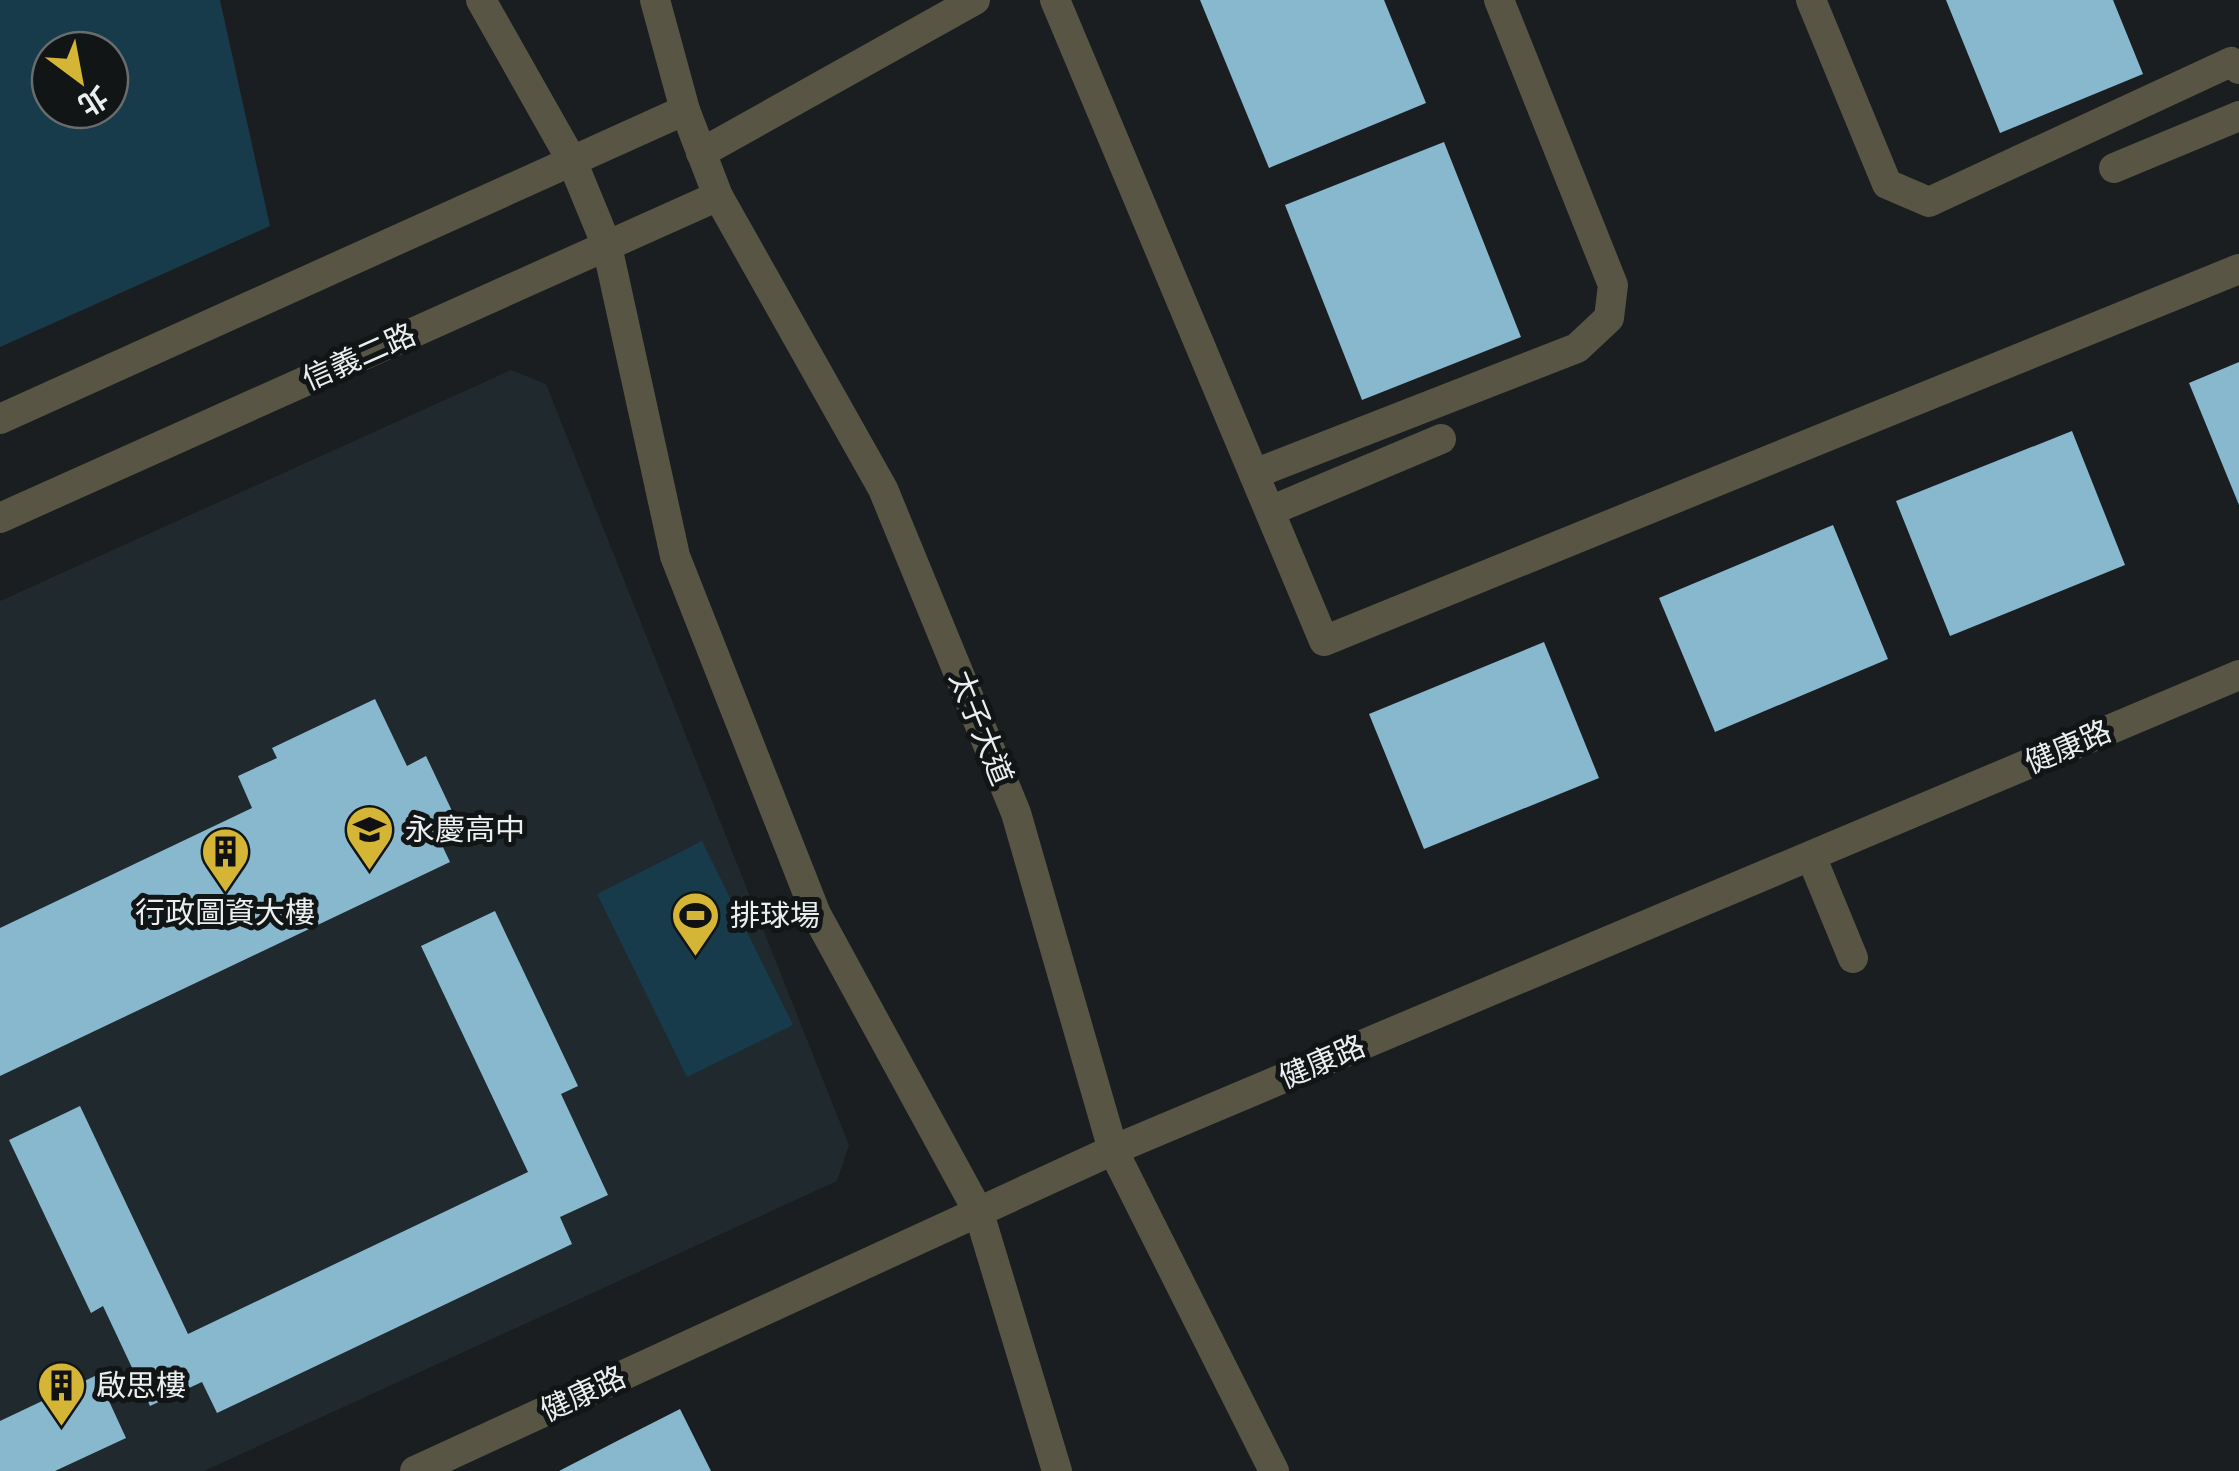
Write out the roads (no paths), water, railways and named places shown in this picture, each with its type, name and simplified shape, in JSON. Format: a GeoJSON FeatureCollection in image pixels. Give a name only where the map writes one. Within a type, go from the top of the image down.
{"type":"FeatureCollection","features":[{"type":"Feature","properties":{"kind":"street"},"geometry":{"type":"LineString","coordinates":[[481,0],[572,162],[607,246],[676,556],[816,914],[979,1213],[1057,1471]]}},
{"type":"Feature","properties":{"kind":"street","name":"太子大道"},"geometry":{"type":"LineString","coordinates":[[654,0],[685,110],[718,196],[890,506],[1016,813],[1113,1150],[1274,1471]]}},
{"type":"Feature","properties":{"kind":"street"},"geometry":{"type":"LineString","coordinates":[[702,153],[918,14],[975,0]]}},
{"type":"Feature","properties":{"kind":"street"},"geometry":{"type":"LineString","coordinates":[[1055,0],[1324,640],[2239,270]]}},
{"type":"Feature","properties":{"kind":"street"},"geometry":{"type":"LineString","coordinates":[[1254,474],[1577,348],[1609,318],[1613,285],[1499,0]]}},
{"type":"Feature","properties":{"kind":"street"},"geometry":{"type":"LineString","coordinates":[[1811,0],[1887,184],[1929,202],[2231,62],[2239,69]]}},
{"type":"Feature","properties":{"kind":"street"},"geometry":{"type":"LineString","coordinates":[[0,419],[685,110]]}},
{"type":"Feature","properties":{"kind":"street"},"geometry":{"type":"LineString","coordinates":[[2114,168],[2239,116]]}},
{"type":"Feature","properties":{"kind":"street","name":"信義二路"},"geometry":{"type":"LineString","coordinates":[[0,518],[718,196]]}},
{"type":"Feature","properties":{"kind":"street"},"geometry":{"type":"LineString","coordinates":[[1270,511],[1441,440]]}},
{"type":"Feature","properties":{"kind":"street","name":"健康路"},"geometry":{"type":"LineString","coordinates":[[415,1471],[1113,1150],[2239,674]]}},
{"type":"Feature","properties":{"kind":"street"},"geometry":{"type":"LineString","coordinates":[[1810,856],[1852,958]]}},
{"type":"Feature","properties":{"kind":"place","name":"永慶高中"},"geometry":{"type":"Point","coordinates":[370,872]}},
{"type":"Feature","properties":{"kind":"place","name":"行政圖資大樓"},"geometry":{"type":"Point","coordinates":[225,894]}},
{"type":"Feature","properties":{"kind":"place","name":"排球場"},"geometry":{"type":"Point","coordinates":[695,958]}},
{"type":"Feature","properties":{"kind":"place","name":"啟思樓"},"geometry":{"type":"Point","coordinates":[61,1428]}}]}
